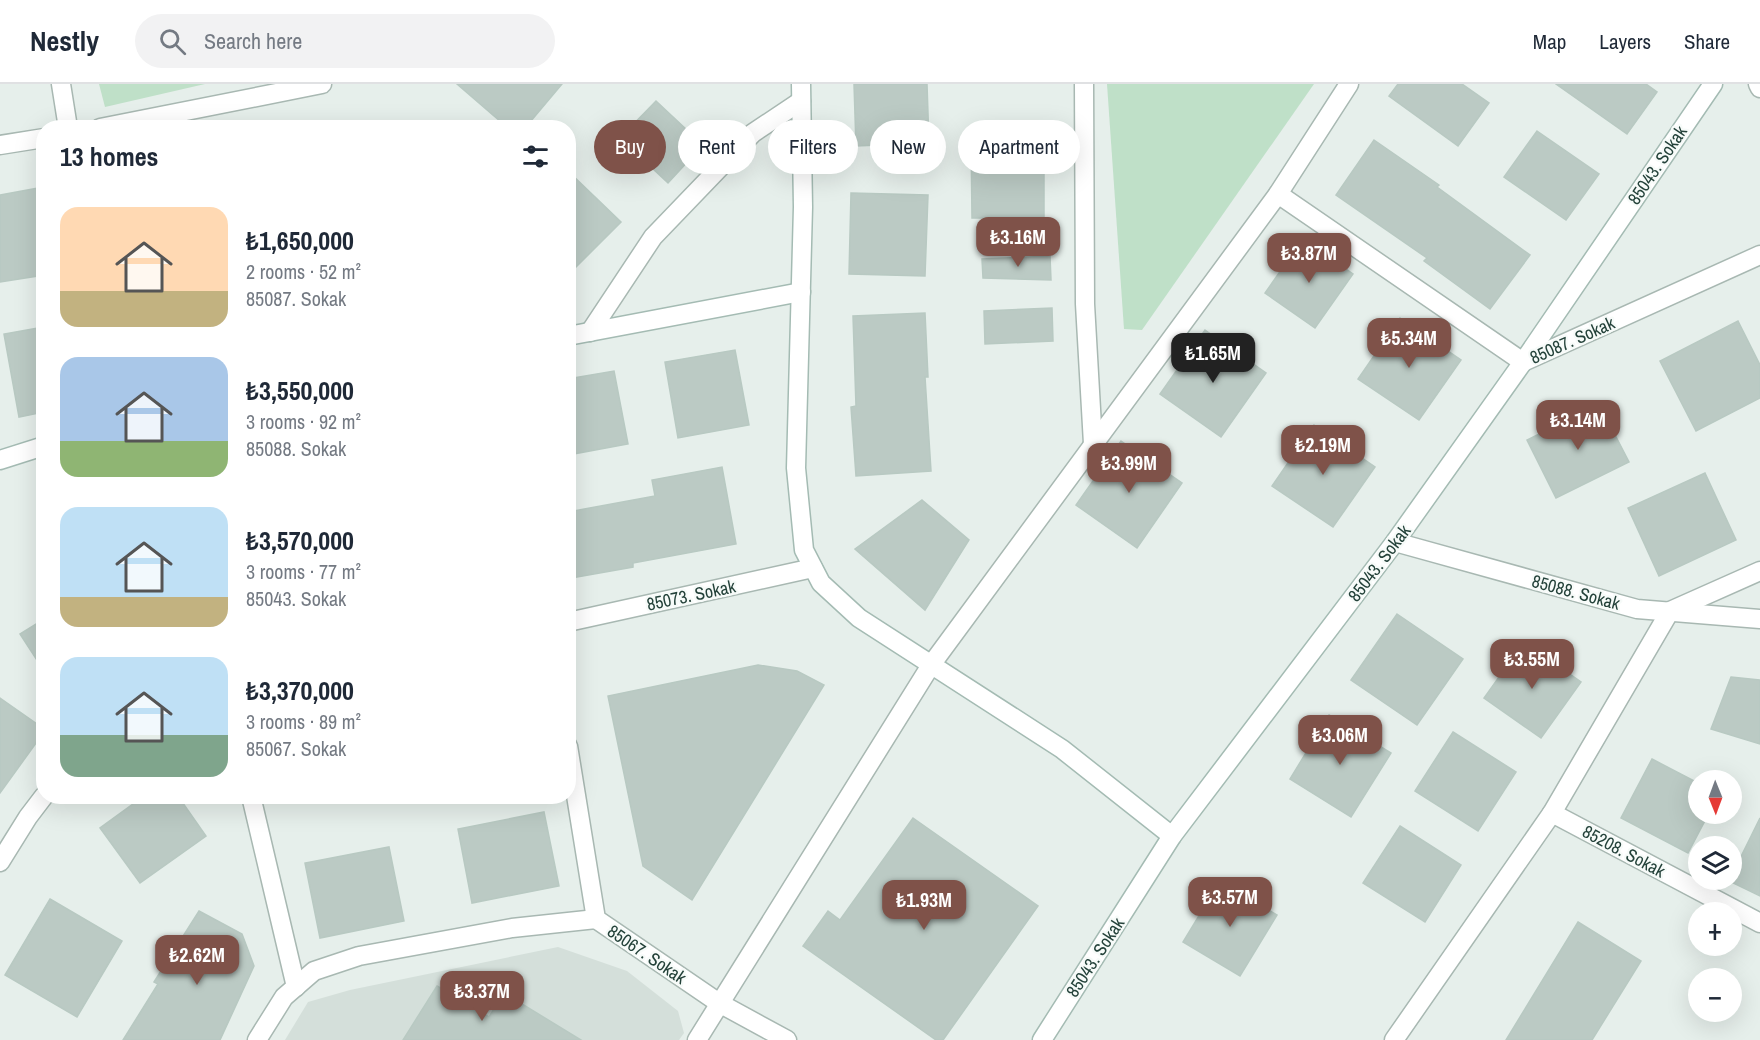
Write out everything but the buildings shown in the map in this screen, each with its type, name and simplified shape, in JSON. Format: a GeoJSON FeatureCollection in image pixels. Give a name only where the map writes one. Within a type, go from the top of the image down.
{"type":"FeatureCollection","features":[{"type":"Feature","properties":{"kind":"street"},"geometry":{"type":"LineString","coordinates":[[61,84],[67,120]]}},
{"type":"Feature","properties":{"kind":"street"},"geometry":{"type":"LineString","coordinates":[[140,120],[322,84]]}},
{"type":"Feature","properties":{"kind":"street"},"geometry":{"type":"LineString","coordinates":[[1084,84],[1085,304],[1093,444]]}},
{"type":"Feature","properties":{"kind":"street"},"geometry":{"type":"LineString","coordinates":[[697,1040],[931,665],[1278,194],[1350,84]]}},
{"type":"Feature","properties":{"kind":"street","name":"85043. Sokak"},"geometry":{"type":"LineString","coordinates":[[1042,1040],[1172,836],[1395,542],[1713,84]]}},
{"type":"Feature","properties":{"kind":"street"},"geometry":{"type":"LineString","coordinates":[[801,93],[803,207],[796,468],[804,550],[821,583],[858,618],[1062,749],[1172,836]]}},
{"type":"Feature","properties":{"kind":"street"},"geometry":{"type":"LineString","coordinates":[[590,332],[653,237],[753,133],[801,93]]}},
{"type":"Feature","properties":{"kind":"street"},"geometry":{"type":"LineString","coordinates":[[0,145],[36,139]]}},
{"type":"Feature","properties":{"kind":"street","name":"85087. Sokak"},"geometry":{"type":"LineString","coordinates":[[1278,194],[1522,362],[1760,255]]}},
{"type":"Feature","properties":{"kind":"street"},"geometry":{"type":"LineString","coordinates":[[576,335],[801,292]]}},
{"type":"Feature","properties":{"kind":"street"},"geometry":{"type":"LineString","coordinates":[[0,460],[36,449]]}},
{"type":"Feature","properties":{"kind":"street","name":"85088. Sokak"},"geometry":{"type":"LineString","coordinates":[[1395,542],[1637,609],[1760,619]]}},
{"type":"Feature","properties":{"kind":"street","name":"85073. Sokak"},"geometry":{"type":"LineString","coordinates":[[576,620],[813,568]]}},
{"type":"Feature","properties":{"kind":"street"},"geometry":{"type":"LineString","coordinates":[[1394,1040],[1552,813],[1671,611],[1760,571]]}},
{"type":"Feature","properties":{"kind":"street","name":"85067. Sokak"},"geometry":{"type":"LineString","coordinates":[[576,795],[596,919],[719,1003],[788,1040]]}},
{"type":"Feature","properties":{"kind":"street"},"geometry":{"type":"LineString","coordinates":[[0,862],[38,804]]}},
{"type":"Feature","properties":{"kind":"street"},"geometry":{"type":"LineString","coordinates":[[253,804],[296,987]]}},
{"type":"Feature","properties":{"kind":"street","name":"85208. Sokak"},"geometry":{"type":"LineString","coordinates":[[1552,813],[1760,923]]}},
{"type":"Feature","properties":{"kind":"street"},"geometry":{"type":"LineString","coordinates":[[257,1040],[284,997],[314,971],[359,956],[512,928],[596,919]]}},
{"type":"Feature","properties":{"kind":"shaded area"},"geometry":{"type":"Polygon","coordinates":[[[558,947],[627,971],[678,1011],[684,1033],[679,1040],[285,1040],[308,1002],[350,990],[558,947]]]}},
{"type":"Feature","properties":{"kind":"green space"},"geometry":{"type":"Polygon","coordinates":[[[99,84],[205,84],[105,107],[99,84]]]}},
{"type":"Feature","properties":{"kind":"green space"},"geometry":{"type":"Polygon","coordinates":[[[1107,84],[1314,84],[1142,330],[1124,329],[1107,84]]]}}]}
